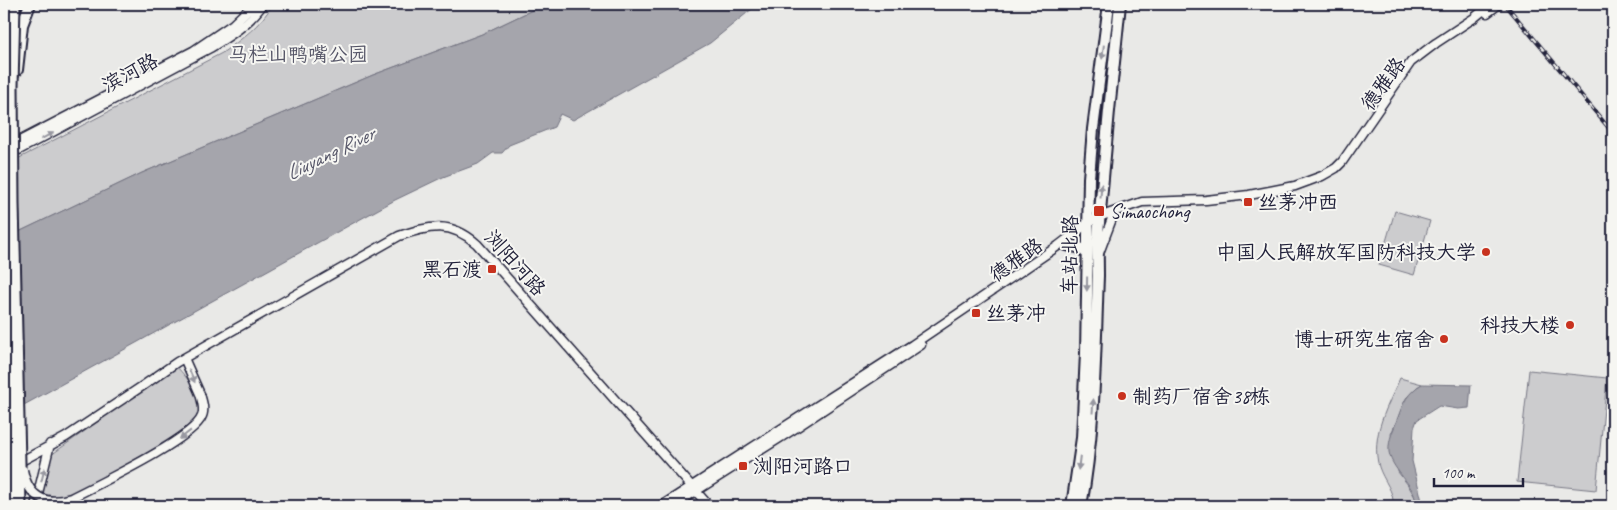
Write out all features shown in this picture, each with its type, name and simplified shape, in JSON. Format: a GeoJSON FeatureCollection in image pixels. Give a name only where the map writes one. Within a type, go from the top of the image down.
{"type":"FeatureCollection","features":[{"type":"Feature","properties":{"kind":"highway"},"geometry":{"type":"LineString","coordinates":[[14,4],[12,103],[13,204],[20,506]]}},
{"type":"Feature","properties":{"kind":"highway"},"geometry":{"type":"LineString","coordinates":[[4,250],[9,506]]}},
{"type":"Feature","properties":{"kind":"main road"},"geometry":{"type":"LineString","coordinates":[[12,103],[15,93],[20,36],[30,4]]}},
{"type":"Feature","properties":{"kind":"main road","name":"车站北路"},"geometry":{"type":"LineString","coordinates":[[1072,506],[1082,438],[1086,352],[1089,178],[1093,129],[1109,4]]}},
{"type":"Feature","properties":{"kind":"main road","name":"车站北路"},"geometry":{"type":"LineString","coordinates":[[1081,506],[1087,476],[1092,424],[1099,220],[1107,117],[1120,4]]}},
{"type":"Feature","properties":{"kind":"main road"},"geometry":{"type":"LineString","coordinates":[[1067,244],[1078,246],[1087,253]]}},
{"type":"Feature","properties":{"kind":"street"},"geometry":{"type":"LineString","coordinates":[[6,153],[8,4]]}},
{"type":"Feature","properties":{"kind":"street","name":"滨河路"},"geometry":{"type":"LineString","coordinates":[[6,153],[193,50],[233,24],[254,4]]}},
{"type":"Feature","properties":{"kind":"street","name":"滨河路"},"geometry":{"type":"LineString","coordinates":[[6,153],[210,48],[233,34],[263,4]]}},
{"type":"Feature","properties":{"kind":"street","name":"德雅路"},"geometry":{"type":"LineString","coordinates":[[672,506],[693,489],[1099,220],[1142,202],[1200,201],[1249,195],[1302,184],[1330,172],[1342,162],[1411,62],[1491,4]]}},
{"type":"Feature","properties":{"kind":"street","name":"德雅路"},"geometry":{"type":"LineString","coordinates":[[1099,220],[1142,205],[1200,204],[1303,188],[1336,174],[1414,66],[1436,47],[1473,24],[1499,4]]}},
{"type":"Feature","properties":{"kind":"street"},"geometry":{"type":"LineString","coordinates":[[1099,255],[1114,216]]}},
{"type":"Feature","properties":{"kind":"street","name":"浏阳河路"},"geometry":{"type":"LineString","coordinates":[[4,472],[66,436],[184,358],[399,236],[436,226],[457,230],[477,244],[708,506]]}},
{"type":"Feature","properties":{"kind":"street","name":"德雅路"},"geometry":{"type":"LineString","coordinates":[[693,489],[901,359],[1067,244],[1088,227]]}},
{"type":"Feature","properties":{"kind":"street"},"geometry":{"type":"LineString","coordinates":[[20,453],[25,482],[30,489],[38,496],[56,501],[71,498],[170,445],[197,425],[202,416],[204,405],[184,358]]}},
{"type":"Feature","properties":{"kind":"street"},"geometry":{"type":"LineString","coordinates":[[35,506],[50,444]]}},
{"type":"Feature","properties":{"kind":"street"},"geometry":{"type":"LineString","coordinates":[[661,506],[693,489]]}},
{"type":"Feature","properties":{"kind":"green space","name":"马栏山鸭嘴公园"},"geometry":{"type":"Polygon","coordinates":[[[273,4],[545,4],[482,34],[373,75],[142,173],[4,239],[4,166],[222,53],[257,25],[273,4]]]}},
{"type":"Feature","properties":{"kind":"green space"},"geometry":{"type":"Polygon","coordinates":[[[1395,211],[1430,221],[1414,275],[1379,265],[1395,211]]]}},
{"type":"Feature","properties":{"kind":"green space"},"geometry":{"type":"Polygon","coordinates":[[[176,366],[195,390],[200,403],[198,417],[190,426],[181,434],[71,495],[62,498],[47,498],[42,494],[51,455],[176,366]]]}},
{"type":"Feature","properties":{"kind":"green space"},"geometry":{"type":"Polygon","coordinates":[[[1529,370],[1607,378],[1596,490],[1517,482],[1529,370]]]}},
{"type":"Feature","properties":{"kind":"green space"},"geometry":{"type":"Polygon","coordinates":[[[1400,378],[1422,384],[1406,398],[1391,434],[1398,472],[1416,499],[1415,506],[1393,506],[1391,491],[1379,467],[1377,455],[1377,444],[1382,421],[1400,378]]]}},
{"type":"Feature","properties":{"kind":"water","name":"Liuyang River"},"geometry":{"type":"Polygon","coordinates":[[[545,4],[758,4],[710,43],[573,120],[560,114],[554,127],[509,145],[502,153],[493,153],[478,164],[443,177],[395,200],[4,416],[4,239],[142,173],[373,75],[482,34],[545,4]]]}},
{"type":"Feature","properties":{"kind":"water"},"geometry":{"type":"Polygon","coordinates":[[[1422,384],[1471,385],[1469,408],[1458,409],[1439,406],[1417,420],[1414,428],[1412,461],[1422,501],[1432,506],[1415,506],[1413,492],[1395,466],[1389,452],[1390,438],[1401,408],[1409,395],[1422,384]]]}},
{"type":"Feature","properties":{"kind":"railway"},"geometry":{"type":"LineString","coordinates":[[1505,4],[1613,133]]}},
{"type":"Feature","properties":{"kind":"place","name":"丝茅冲西"},"geometry":{"type":"Point","coordinates":[1248,202]}},
{"type":"Feature","properties":{"kind":"place","name":"Simaochong"},"geometry":{"type":"Point","coordinates":[1099,211]}},
{"type":"Feature","properties":{"kind":"place","name":"中国人民解放军国防科技大学"},"geometry":{"type":"Point","coordinates":[1486,252]}},
{"type":"Feature","properties":{"kind":"place","name":"黑石渡"},"geometry":{"type":"Point","coordinates":[492,269]}},
{"type":"Feature","properties":{"kind":"place","name":"丝茅冲"},"geometry":{"type":"Point","coordinates":[976,313]}},
{"type":"Feature","properties":{"kind":"place","name":"科技大楼"},"geometry":{"type":"Point","coordinates":[1570,325]}},
{"type":"Feature","properties":{"kind":"place","name":"博士研究生宿舍"},"geometry":{"type":"Point","coordinates":[1444,339]}},
{"type":"Feature","properties":{"kind":"place","name":"制药厂宿舍38栋"},"geometry":{"type":"Point","coordinates":[1122,396]}},
{"type":"Feature","properties":{"kind":"place","name":"浏阳河路口"},"geometry":{"type":"Point","coordinates":[743,466]}}]}
